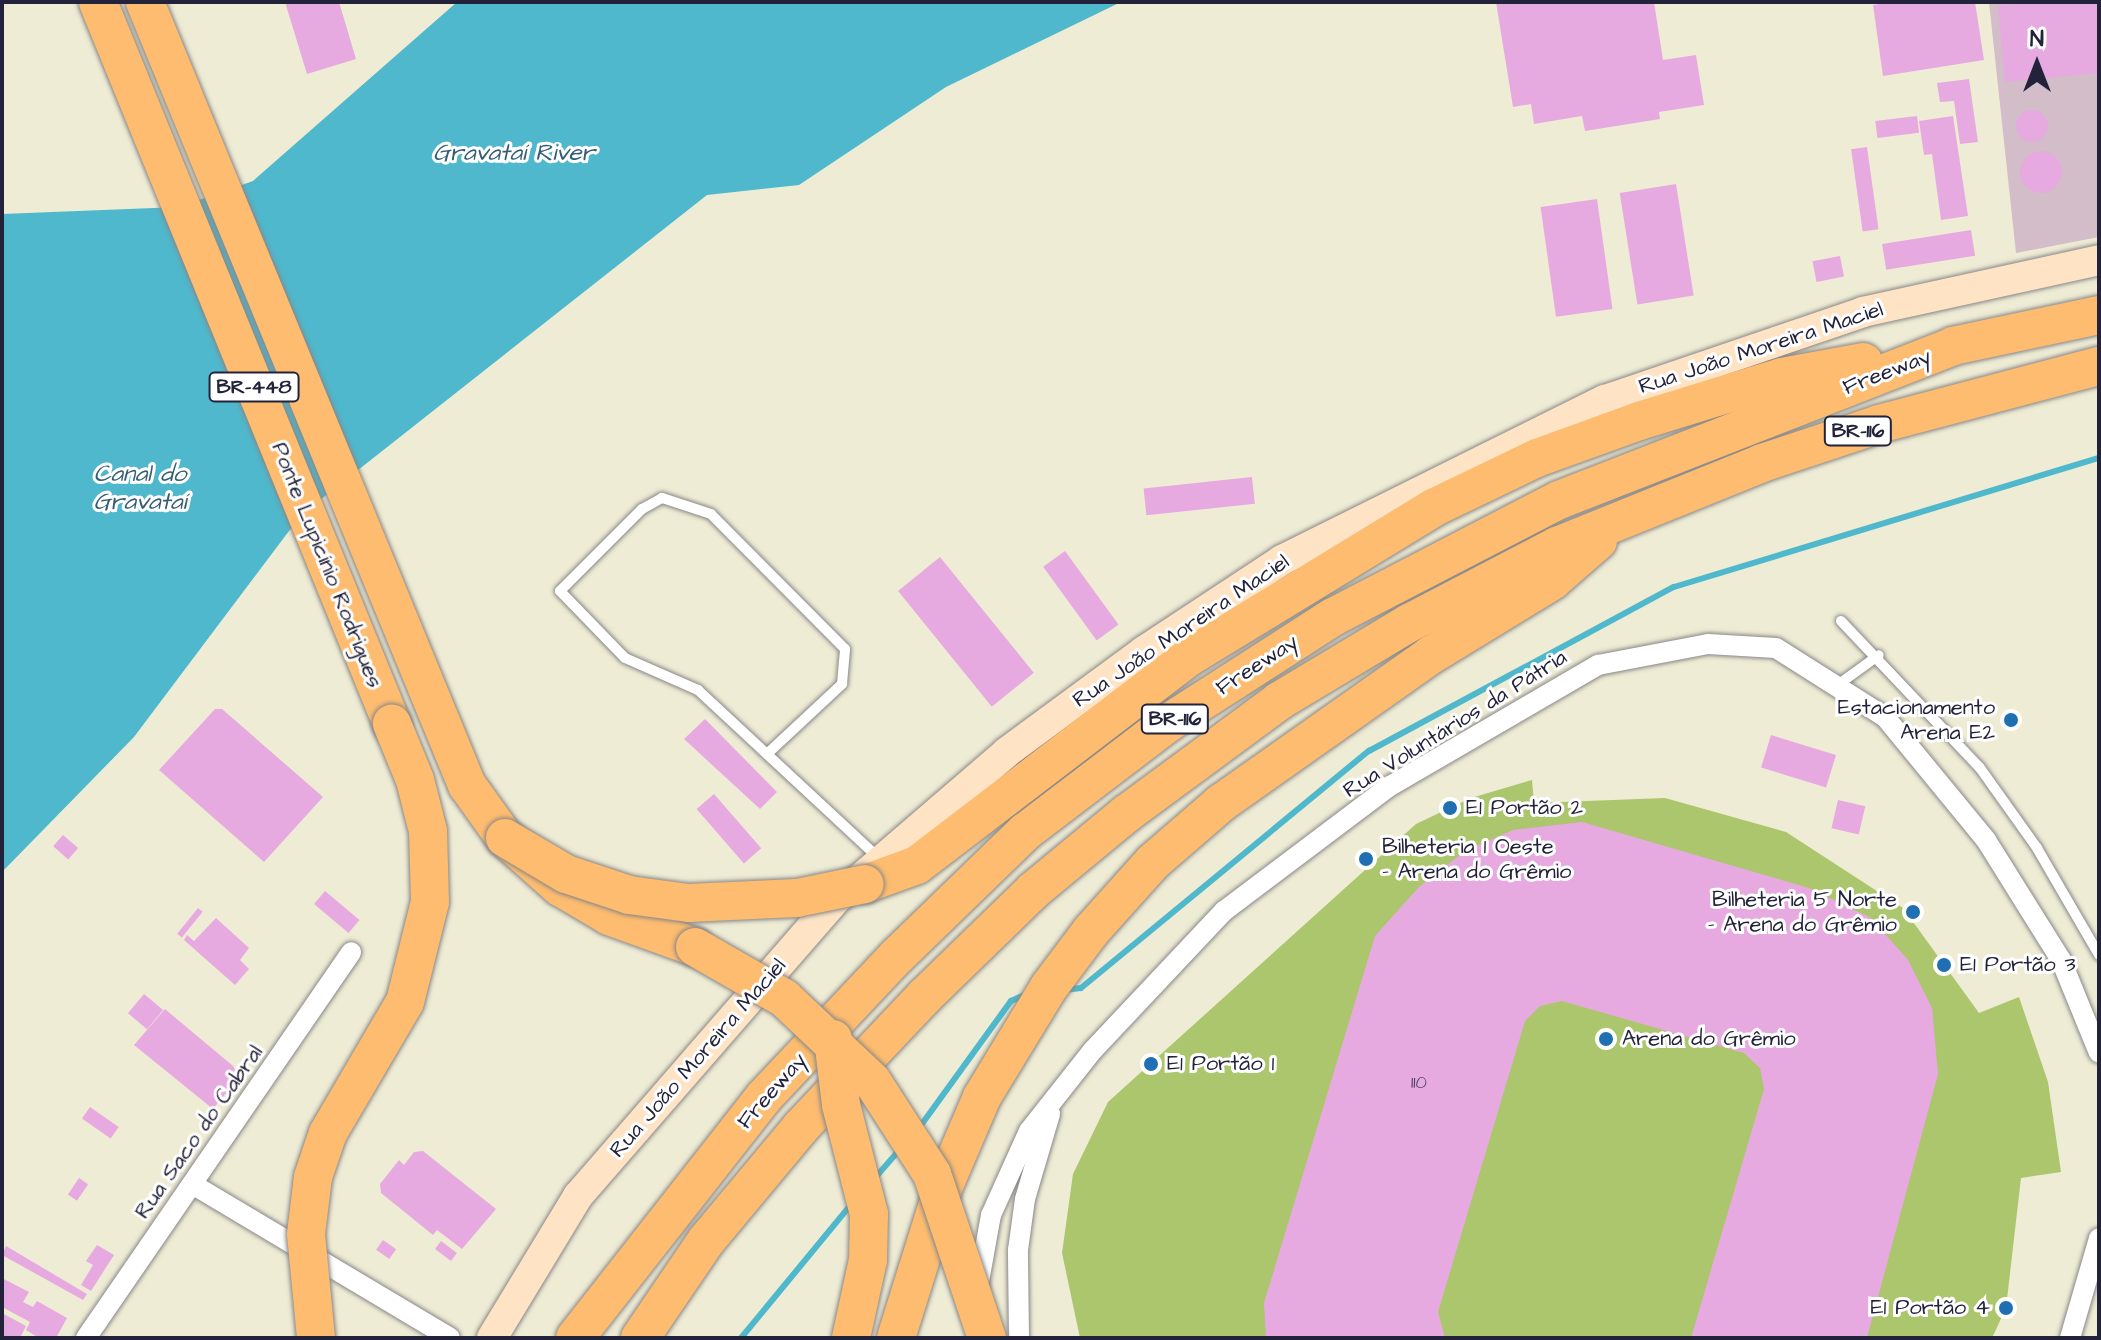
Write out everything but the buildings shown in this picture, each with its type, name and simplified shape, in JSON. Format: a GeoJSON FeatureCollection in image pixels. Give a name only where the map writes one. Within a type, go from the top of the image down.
{"type":"FeatureCollection","features":[{"type":"Feature","properties":{"kind":"highway","name":"Ponte Lupicínio Rodrigues"},"geometry":{"type":"LineString","coordinates":[[98,2],[415,780],[428,831],[430,902],[405,1002],[328,1133],[313,1177],[306,1248],[316,1338]]}},
{"type":"Feature","properties":{"kind":"highway","name":"Ponte Lupicínio Rodrigues"},"geometry":{"type":"LineString","coordinates":[[152,18],[467,785],[505,838]]}},
{"type":"Feature","properties":{"kind":"highway","name":"Freeway"},"geometry":{"type":"LineString","coordinates":[[575,1338],[764,1097],[896,957],[1025,832],[1168,723],[1333,617],[1559,500],[1953,346],[2099,315]]}},
{"type":"Feature","properties":{"kind":"highway"},"geometry":{"type":"LineString","coordinates":[[505,838],[566,874],[629,895],[688,903],[797,898],[865,884],[917,865],[1189,657],[1435,507],[1537,458],[1639,421],[1782,377],[1953,346]]}},
{"type":"Feature","properties":{"kind":"highway","name":"Freeway"},"geometry":{"type":"LineString","coordinates":[[640,1338],[706,1241],[801,1127],[924,997],[1080,852],[1279,701],[1409,623],[1557,546],[1623,519],[1879,424],[2099,366]]}},
{"type":"Feature","properties":{"kind":"highway"},"geometry":{"type":"LineString","coordinates":[[896,1338],[943,1188],[982,1097],[1049,987],[1091,931],[1153,862],[1221,803],[1431,655],[1552,581],[1623,519]]}},
{"type":"Feature","properties":{"kind":"highway"},"geometry":{"type":"LineString","coordinates":[[505,838],[560,887],[609,916],[746,972],[833,1039],[872,1081],[932,1174],[987,1338]]}},
{"type":"Feature","properties":{"kind":"highway"},"geometry":{"type":"LineString","coordinates":[[833,1039],[841,1105],[869,1214],[868,1260],[851,1338]]}},
{"type":"Feature","properties":{"kind":"street","name":"Rua João Moreira Maciel"},"geometry":{"type":"LineString","coordinates":[[492,1338],[578,1196],[834,901],[1007,752],[1144,651],[1282,560],[1605,400],[1863,312],[2099,260]]}},
{"type":"Feature","properties":{"kind":"street","name":"Rua Voluntários da Pátria"},"geometry":{"type":"LineString","coordinates":[[968,1338],[1000,1190],[1029,1131],[1060,1088],[1224,911],[1390,786],[1598,665],[1708,644],[1776,648],[1839,684],[1885,717],[1986,840],[2091,1009],[2099,1053]]}},
{"type":"Feature","properties":{"kind":"street","name":"Rua Saco do Cabral"},"geometry":{"type":"LineString","coordinates":[[86,1338],[351,952]]}},
{"type":"Feature","properties":{"kind":"street","name":"Rua Voluntários da Pátria"},"geometry":{"type":"LineString","coordinates":[[1019,1338],[1018,1250],[1025,1199],[1060,1088]]}},
{"type":"Feature","properties":{"kind":"street"},"geometry":{"type":"LineString","coordinates":[[192,1184],[450,1338]]}},
{"type":"Feature","properties":{"kind":"street"},"geometry":{"type":"LineString","coordinates":[[2070,1338],[2099,1238]]}},
{"type":"Feature","properties":{"kind":"lane"},"geometry":{"type":"LineString","coordinates":[[767,754],[842,684],[845,649],[711,514],[690,503],[662,498],[642,509],[560,591],[625,658],[698,690],[882,861]]}},
{"type":"Feature","properties":{"kind":"lane"},"geometry":{"type":"LineString","coordinates":[[1841,621],[1879,655],[2008,805],[2099,955]]}},
{"type":"Feature","properties":{"kind":"lane"},"geometry":{"type":"LineString","coordinates":[[1839,684],[1879,655]]}},
{"type":"Feature","properties":{"kind":"shaded area"},"geometry":{"type":"Polygon","coordinates":[[[1989,2],[2099,2],[2099,237],[2016,253],[1989,2]]]}},
{"type":"Feature","properties":{"kind":"green space","name":"Arena do Grêmio"},"geometry":{"type":"Polygon","coordinates":[[[1532,780],[1534,803],[1665,798],[1786,832],[1903,908],[1979,1013],[2019,997],[2048,1082],[2061,1172],[2021,1178],[2006,1308],[1992,1338],[1080,1338],[1062,1253],[1073,1174],[1108,1102],[1416,824],[1471,798],[1532,780]]]}},
{"type":"Feature","properties":{"kind":"water","name":"Gravataí River"},"geometry":{"type":"Polygon","coordinates":[[[457,2],[1121,2],[946,87],[799,185],[707,195],[301,515],[134,737],[2,872],[2,214],[179,207],[253,181],[457,2]]]}},
{"type":"Feature","properties":{"kind":"waterway"},"geometry":{"type":"LineString","coordinates":[[1064,990],[1081,988],[1369,751],[1674,587],[2099,458]]}},
{"type":"Feature","properties":{"kind":"waterway"},"geometry":{"type":"LineString","coordinates":[[919,1128],[1011,1001],[1029,993]]}},
{"type":"Feature","properties":{"kind":"waterway"},"geometry":{"type":"LineString","coordinates":[[874,1179],[901,1148]]}},
{"type":"Feature","properties":{"kind":"waterway"},"geometry":{"type":"LineString","coordinates":[[741,1338],[853,1202]]}},
{"type":"Feature","properties":{"kind":"place","name":"Estacionamento Arena E2"},"geometry":{"type":"Point","coordinates":[2011,720]}},
{"type":"Feature","properties":{"kind":"place","name":"E1 Portão 2"},"geometry":{"type":"Point","coordinates":[1450,808]}},
{"type":"Feature","properties":{"kind":"place","name":"Bilheteria 1 Oeste - Arena do Grêmio"},"geometry":{"type":"Point","coordinates":[1366,859]}},
{"type":"Feature","properties":{"kind":"place","name":"Bilheteria 5 Norte - Arena do Grêmio"},"geometry":{"type":"Point","coordinates":[1913,912]}},
{"type":"Feature","properties":{"kind":"place","name":"E1 Portão 3"},"geometry":{"type":"Point","coordinates":[1944,965]}},
{"type":"Feature","properties":{"kind":"place","name":"Arena do Grêmio"},"geometry":{"type":"Point","coordinates":[1606,1039]}},
{"type":"Feature","properties":{"kind":"place","name":"E1 Portão 1"},"geometry":{"type":"Point","coordinates":[1151,1064]}},
{"type":"Feature","properties":{"kind":"place","name":"E1 Portão 4"},"geometry":{"type":"Point","coordinates":[2006,1308]}},
{"type":"Feature","properties":{"kind":"water label","name":"Canal do Gravataí"},"geometry":{"type":"Point","coordinates":[140,489]}}]}
